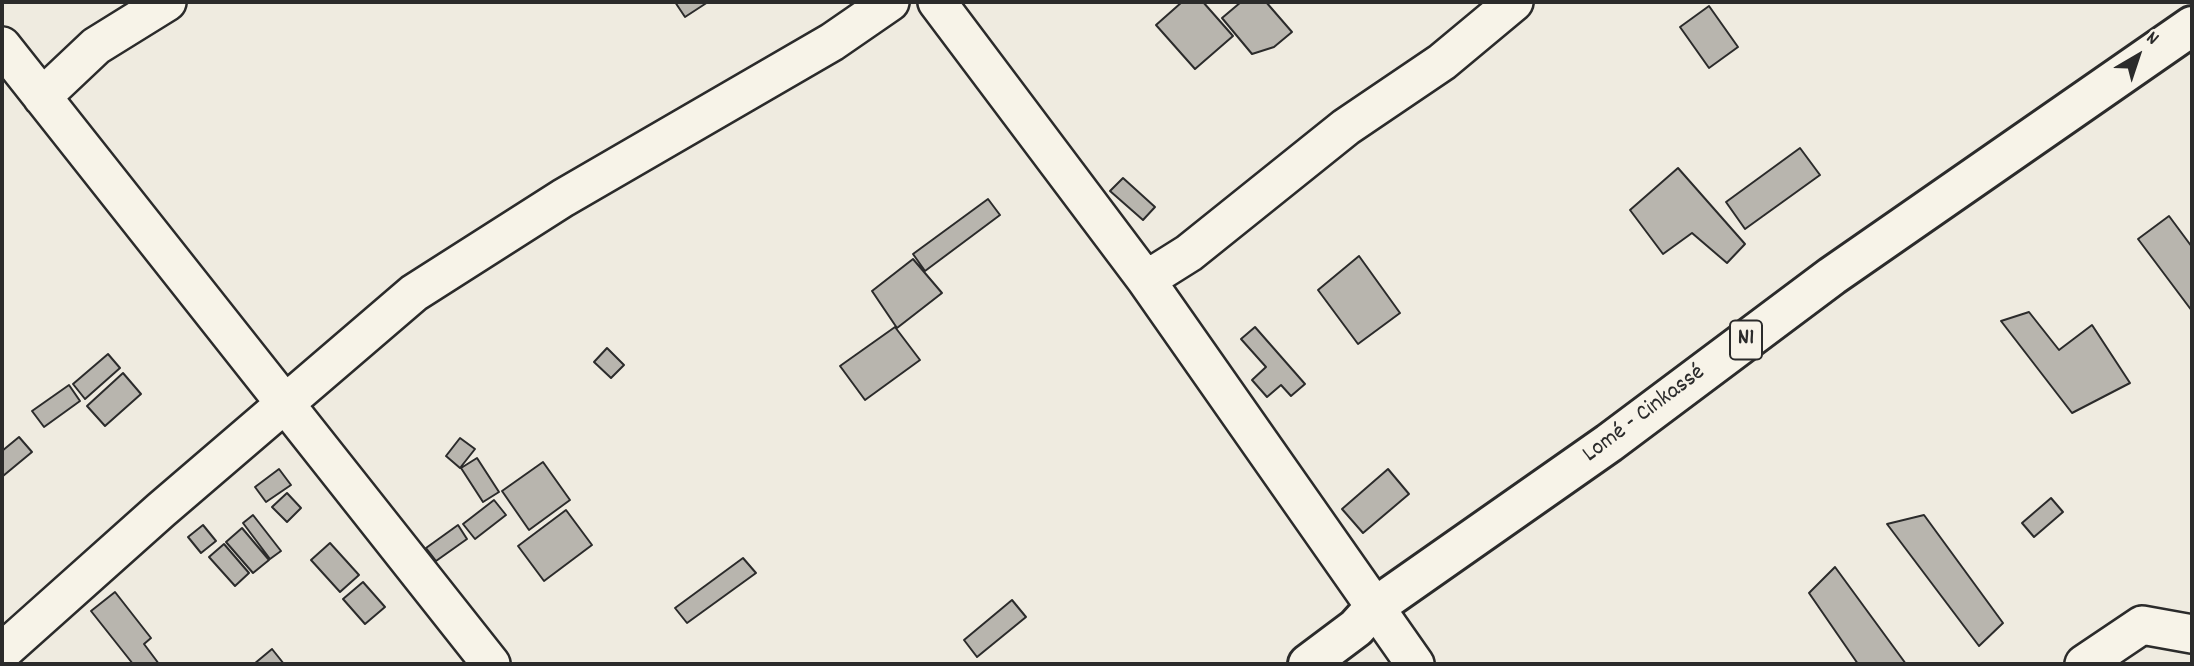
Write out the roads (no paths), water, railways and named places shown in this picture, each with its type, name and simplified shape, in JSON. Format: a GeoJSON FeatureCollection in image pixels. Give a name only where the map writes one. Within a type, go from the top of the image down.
{"type":"FeatureCollection","features":[{"type":"Feature","properties":{"kind":"highway","name":"Lomé - Cinkassé"},"geometry":{"type":"LineString","coordinates":[[1308,664],[1356,628],[1375,607],[1609,443],[1832,276],[2192,26]]}},
{"type":"Feature","properties":{"kind":"street"},"geometry":{"type":"LineString","coordinates":[[42,97],[96,46],[166,2]]}},
{"type":"Feature","properties":{"kind":"street"},"geometry":{"type":"LineString","coordinates":[[2,652],[414,293],[563,198],[832,42],[890,2]]}},
{"type":"Feature","properties":{"kind":"street"},"geometry":{"type":"LineString","coordinates":[[937,2],[1146,280],[1415,664]]}},
{"type":"Feature","properties":{"kind":"street"},"geometry":{"type":"LineString","coordinates":[[1146,280],[1189,253],[1346,127],[1442,62],[1514,2]]}},
{"type":"Feature","properties":{"kind":"street"},"geometry":{"type":"LineString","coordinates":[[2,46],[284,406],[491,664]]}},
{"type":"Feature","properties":{"kind":"street"},"geometry":{"type":"LineString","coordinates":[[2084,664],[2141,625],[2192,634]]}}]}
